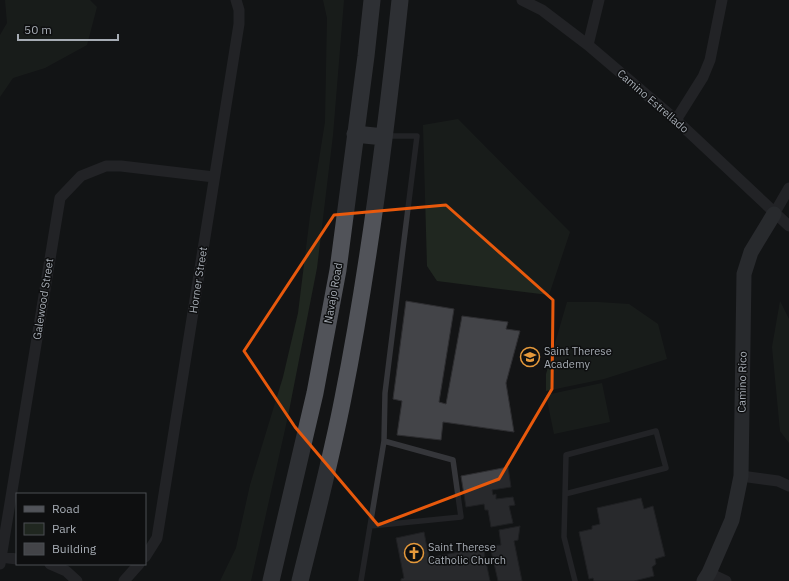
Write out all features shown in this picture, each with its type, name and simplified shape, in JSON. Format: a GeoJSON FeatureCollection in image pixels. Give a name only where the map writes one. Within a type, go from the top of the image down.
{"type":"FeatureCollection","features":[{"type":"Feature","properties":{"kind":"main road","name":"Navajo Road"},"geometry":{"type":"LineString","coordinates":[[271,581],[315,393],[338,270],[372,0]]}},
{"type":"Feature","properties":{"kind":"main road"},"geometry":{"type":"LineString","coordinates":[[300,581],[343,400],[365,276],[394,61],[400,0]]}},
{"type":"Feature","properties":{"kind":"main road"},"geometry":{"type":"LineString","coordinates":[[356,134],[384,136]]}},
{"type":"Feature","properties":{"kind":"street","name":"Horner Street"},"geometry":{"type":"LineString","coordinates":[[146,555],[157,538],[239,24],[239,10],[236,0]]}},
{"type":"Feature","properties":{"kind":"street","name":"Camino Estrellado"},"geometry":{"type":"LineString","coordinates":[[522,0],[542,10],[588,45],[676,120],[774,214],[789,226]]}},
{"type":"Feature","properties":{"kind":"street"},"geometry":{"type":"LineString","coordinates":[[588,45],[599,0]]}},
{"type":"Feature","properties":{"kind":"street"},"geometry":{"type":"LineString","coordinates":[[676,120],[703,77],[710,60],[722,0]]}},
{"type":"Feature","properties":{"kind":"street","name":"Galewood Street"},"geometry":{"type":"LineString","coordinates":[[0,559],[60,198],[81,176],[106,166],[121,166],[214,177]]}},
{"type":"Feature","properties":{"kind":"street","name":"Camino Rico"},"geometry":{"type":"LineString","coordinates":[[706,577],[732,520],[741,476],[744,274],[751,252],[789,188]]}},
{"type":"Feature","properties":{"kind":"street"},"geometry":{"type":"LineString","coordinates":[[741,476],[778,481],[789,486]]}},
{"type":"Feature","properties":{"kind":"street"},"geometry":{"type":"LineString","coordinates":[[0,559],[16,559]]}},
{"type":"Feature","properties":{"kind":"street"},"geometry":{"type":"LineString","coordinates":[[52,565],[66,571],[77,581]]}},
{"type":"Feature","properties":{"kind":"street"},"geometry":{"type":"LineString","coordinates":[[124,581],[138,565]]}},
{"type":"Feature","properties":{"kind":"street"},"geometry":{"type":"LineString","coordinates":[[706,577],[726,581]]}},
{"type":"Feature","properties":{"kind":"lane"},"geometry":{"type":"LineString","coordinates":[[361,581],[384,441],[385,393],[417,136],[384,136]]}},
{"type":"Feature","properties":{"kind":"lane"},"geometry":{"type":"LineString","coordinates":[[565,494],[666,468],[656,431],[566,454],[565,494],[564,537],[575,581]]}},
{"type":"Feature","properties":{"kind":"lane"},"geometry":{"type":"LineString","coordinates":[[370,526],[461,517],[453,460],[384,441]]}},
{"type":"Feature","properties":{"kind":"highlighted area"},"geometry":{"type":"Polygon","coordinates":[[[446,205],[553,300],[552,389],[499,479],[378,525],[295,427],[244,351],[334,215],[446,205]]]}},
{"type":"Feature","properties":{"kind":"green space"},"geometry":{"type":"Polygon","coordinates":[[[5,0],[90,0],[97,7],[87,45],[45,68],[13,78],[0,97],[0,35],[7,23],[5,0]]]}},
{"type":"Feature","properties":{"kind":"green space"},"geometry":{"type":"Polygon","coordinates":[[[323,0],[344,0],[333,135],[317,268],[288,416],[251,581],[220,581],[236,548],[250,485],[283,377],[298,313],[310,216],[325,122],[327,18],[323,0]]]}},
{"type":"Feature","properties":{"kind":"green space"},"geometry":{"type":"Polygon","coordinates":[[[458,119],[570,232],[549,295],[437,281],[427,266],[423,125],[458,119]]]}},
{"type":"Feature","properties":{"kind":"green space"},"geometry":{"type":"Polygon","coordinates":[[[780,301],[789,319],[789,443],[780,431],[772,347],[780,301]]]}},
{"type":"Feature","properties":{"kind":"green space"},"geometry":{"type":"Polygon","coordinates":[[[567,302],[629,304],[658,324],[667,359],[604,379],[546,391],[546,374],[567,302]]]}},
{"type":"Feature","properties":{"kind":"green space"},"geometry":{"type":"Polygon","coordinates":[[[602,383],[610,422],[554,434],[546,395],[602,383]]]}},
{"type":"Feature","properties":{"kind":"building"},"geometry":{"type":"Polygon","coordinates":[[[406,301],[454,309],[439,402],[446,404],[462,316],[508,322],[506,329],[520,331],[506,383],[514,432],[443,422],[441,440],[397,435],[402,401],[393,399],[406,301]]]}},
{"type":"Feature","properties":{"kind":"building"},"geometry":{"type":"Polygon","coordinates":[[[508,467],[511,487],[492,490],[493,495],[496,494],[496,499],[513,497],[515,505],[509,506],[513,523],[491,527],[488,510],[485,510],[484,504],[466,507],[461,476],[508,467]]]}},
{"type":"Feature","properties":{"kind":"building"},"geometry":{"type":"Polygon","coordinates":[[[641,498],[644,509],[653,506],[665,556],[655,559],[656,564],[652,567],[654,576],[634,581],[594,581],[593,578],[589,579],[579,532],[592,529],[592,526],[600,524],[597,508],[641,498]]]}},
{"type":"Feature","properties":{"kind":"building"},"geometry":{"type":"Polygon","coordinates":[[[520,526],[518,540],[514,541],[522,581],[498,581],[490,546],[501,545],[499,530],[520,526]]]}},
{"type":"Feature","properties":{"kind":"building","name":"Saint Therese Catholic Church"},"geometry":{"type":"Polygon","coordinates":[[[424,532],[429,558],[483,547],[490,581],[401,581],[401,579],[404,578],[396,538],[424,532]]]}},
{"type":"Feature","properties":{"kind":"place","name":"Saint Therese Academy"},"geometry":{"type":"Point","coordinates":[530,357]}},
{"type":"Feature","properties":{"kind":"place","name":"Saint Therese Catholic Church"},"geometry":{"type":"Point","coordinates":[414,553]}}]}
